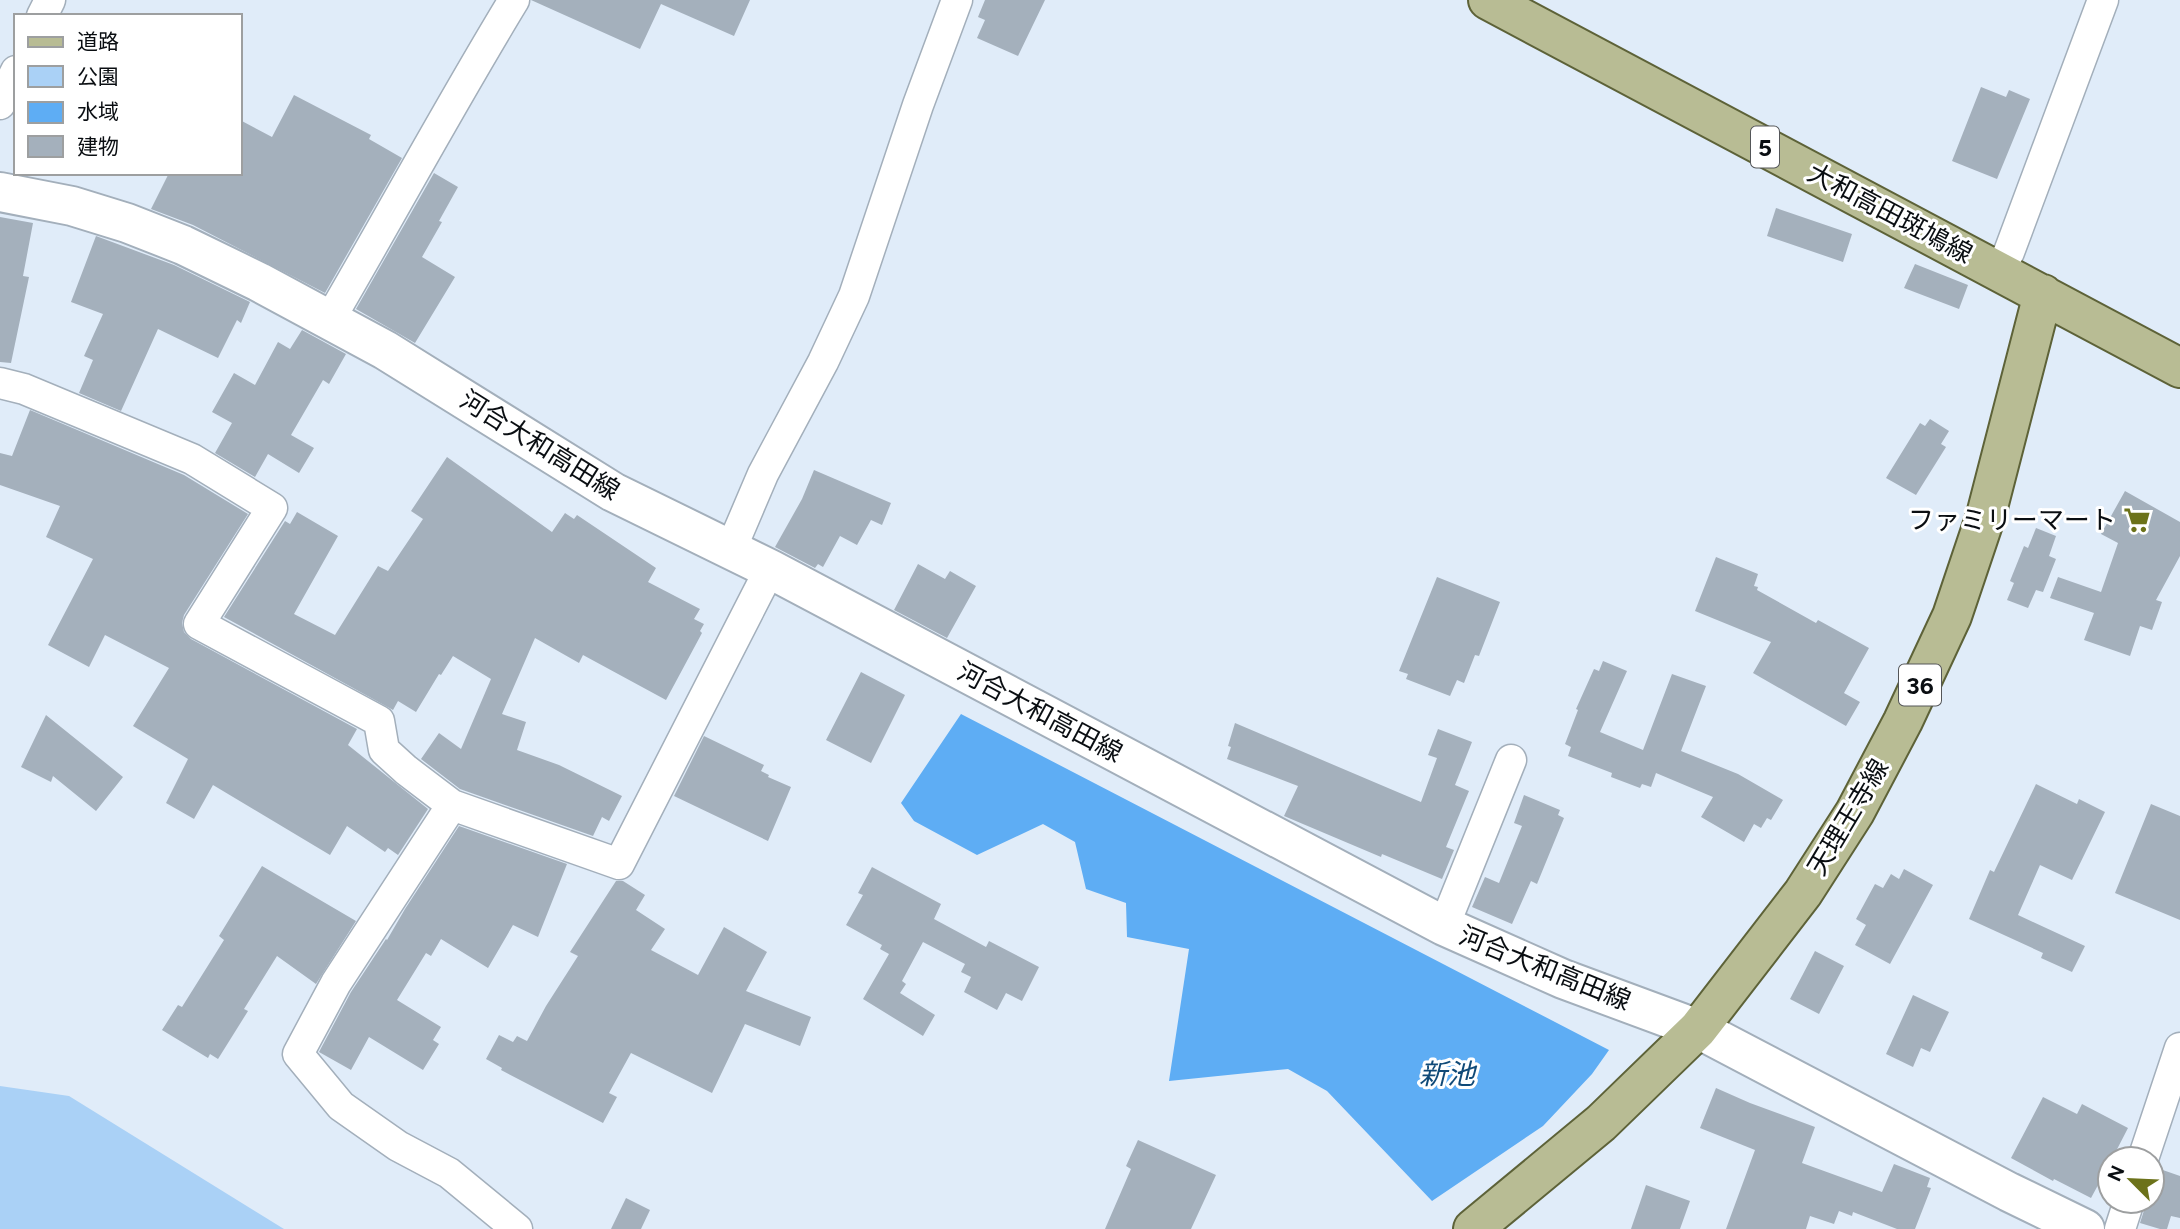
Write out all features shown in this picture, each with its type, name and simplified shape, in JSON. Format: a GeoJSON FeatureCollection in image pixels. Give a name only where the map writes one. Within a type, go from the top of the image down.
{"type":"FeatureCollection","features":[{"type":"Feature","properties":{"kind":"main road","name":"大和高田斑鳩線"},"geometry":{"type":"LineString","coordinates":[[1488,0],[2180,368]]}},
{"type":"Feature","properties":{"kind":"main road","name":"河合大和高田線"},"geometry":{"type":"LineString","coordinates":[[0,192],[72,206],[127,223],[183,245],[385,349],[613,492],[770,569],[1444,926],[1563,979],[1698,1030],[2085,1229]]}},
{"type":"Feature","properties":{"kind":"main road","name":"天理王寺線"},"geometry":{"type":"LineString","coordinates":[[1473,1229],[1601,1123],[1698,1030],[1803,892],[1855,812],[1903,721],[1952,616],[1986,514],[2043,295]]}},
{"type":"Feature","properties":{"kind":"street"},"geometry":{"type":"LineString","coordinates":[[330,319],[514,0]]}},
{"type":"Feature","properties":{"kind":"street"},"geometry":{"type":"LineString","coordinates":[[731,550],[763,474],[823,362],[854,296],[918,105],[957,0]]}},
{"type":"Feature","properties":{"kind":"street"},"geometry":{"type":"LineString","coordinates":[[1999,271],[2010,252],[2103,0]]}},
{"type":"Feature","properties":{"kind":"street"},"geometry":{"type":"LineString","coordinates":[[0,104],[14,75]]}},
{"type":"Feature","properties":{"kind":"street"},"geometry":{"type":"LineString","coordinates":[[0,383],[24,389],[192,458],[272,508],[199,624],[379,721],[384,750],[452,805],[619,864],[770,569]]}},
{"type":"Feature","properties":{"kind":"street"},"geometry":{"type":"LineString","coordinates":[[1444,926],[1511,760]]}},
{"type":"Feature","properties":{"kind":"street"},"geometry":{"type":"LineString","coordinates":[[452,805],[336,984],[298,1054],[341,1106],[398,1146],[449,1173],[517,1229]]}},
{"type":"Feature","properties":{"kind":"street"},"geometry":{"type":"LineString","coordinates":[[2148,1145],[2180,1048]]}},
{"type":"Feature","properties":{"kind":"green space"},"geometry":{"type":"Polygon","coordinates":[[[0,1086],[69,1096],[284,1229],[0,1229],[0,1086]]]}},
{"type":"Feature","properties":{"kind":"water","name":"新池"},"geometry":{"type":"Polygon","coordinates":[[[961,714],[1609,1050],[1592,1074],[1543,1126],[1432,1201],[1327,1091],[1288,1069],[1169,1081],[1189,949],[1127,937],[1126,903],[1086,889],[1075,842],[1043,824],[977,855],[914,821],[901,803],[961,714]]]}},
{"type":"Feature","properties":{"kind":"building"},"geometry":{"type":"Polygon","coordinates":[[[531,0],[750,0],[734,36],[661,4],[640,49],[531,0]]]}},
{"type":"Feature","properties":{"kind":"building"},"geometry":{"type":"Polygon","coordinates":[[[985,0],[1045,0],[1018,56],[977,38],[985,20],[978,17],[985,0]]]}},
{"type":"Feature","properties":{"kind":"building"},"geometry":{"type":"Polygon","coordinates":[[[1981,87],[2006,97],[2009,90],[2030,99],[1997,179],[1952,161],[1981,87]]]}},
{"type":"Feature","properties":{"kind":"building"},"geometry":{"type":"Polygon","coordinates":[[[294,95],[371,135],[369,139],[402,158],[325,293],[193,225],[151,209],[168,175],[242,175],[242,121],[272,137],[294,95]]]}},
{"type":"Feature","properties":{"kind":"building"},"geometry":{"type":"Polygon","coordinates":[[[434,173],[458,187],[422,257],[455,277],[415,343],[356,309],[434,173]]]}},
{"type":"Feature","properties":{"kind":"building"},"geometry":{"type":"Polygon","coordinates":[[[1776,208],[1852,234],[1843,262],[1767,236],[1776,208]]]}},
{"type":"Feature","properties":{"kind":"building"},"geometry":{"type":"Polygon","coordinates":[[[0,217],[33,223],[23,276],[29,277],[11,363],[0,362],[0,217]]]}},
{"type":"Feature","properties":{"kind":"building"},"geometry":{"type":"Polygon","coordinates":[[[96,236],[174,265],[250,302],[241,323],[237,320],[218,358],[158,329],[121,411],[79,393],[93,360],[84,356],[103,314],[71,302],[96,236]]]}},
{"type":"Feature","properties":{"kind":"building"},"geometry":{"type":"Polygon","coordinates":[[[1915,264],[1968,285],[1959,309],[1904,288],[1915,264]]]}},
{"type":"Feature","properties":{"kind":"building"},"geometry":{"type":"Polygon","coordinates":[[[302,330],[346,354],[329,384],[323,380],[291,435],[314,448],[299,473],[268,454],[255,477],[215,453],[232,423],[212,412],[234,373],[255,385],[278,342],[290,349],[302,330]]]}},
{"type":"Feature","properties":{"kind":"building"},"geometry":{"type":"Polygon","coordinates":[[[30,410],[184,475],[248,514],[184,615],[184,632],[191,639],[357,729],[348,745],[428,809],[398,855],[388,848],[385,852],[347,826],[330,855],[213,785],[194,819],[166,803],[188,759],[133,726],[169,668],[105,635],[89,667],[48,645],[93,559],[46,537],[60,506],[0,485],[0,453],[12,456],[30,410]]]}},
{"type":"Feature","properties":{"kind":"building"},"geometry":{"type":"Polygon","coordinates":[[[1930,419],[1949,431],[1941,444],[1946,447],[1916,495],[1886,478],[1920,423],[1925,426],[1930,419]]]}},
{"type":"Feature","properties":{"kind":"building"},"geometry":{"type":"Polygon","coordinates":[[[447,457],[552,532],[565,513],[574,519],[577,515],[656,568],[648,582],[700,609],[694,619],[704,624],[700,631],[702,633],[666,700],[583,655],[579,663],[535,638],[502,714],[526,722],[517,750],[559,765],[622,796],[609,821],[602,817],[593,836],[460,789],[421,759],[439,733],[461,749],[491,679],[453,656],[416,712],[398,701],[393,710],[224,617],[285,521],[290,524],[297,512],[338,536],[294,614],[335,635],[378,566],[388,571],[423,519],[411,511],[447,457]]]}},
{"type":"Feature","properties":{"kind":"building"},"geometry":{"type":"Polygon","coordinates":[[[814,470],[891,503],[882,525],[871,520],[857,545],[840,536],[823,567],[818,564],[815,568],[775,547],[802,499],[814,470]]]}},
{"type":"Feature","properties":{"kind":"building"},"geometry":{"type":"Polygon","coordinates":[[[2125,491],[2180,522],[2180,556],[2156,600],[2162,602],[2152,630],[2140,626],[2130,656],[2084,640],[2094,613],[2050,598],[2058,577],[2101,592],[2118,543],[2101,534],[2125,491]]]}},
{"type":"Feature","properties":{"kind":"building"},"geometry":{"type":"Polygon","coordinates":[[[2036,528],[2056,536],[2049,556],[2056,559],[2043,592],[2036,590],[2028,608],[2007,600],[2014,583],[2010,581],[2024,546],[2028,548],[2036,528]]]}},
{"type":"Feature","properties":{"kind":"building"},"geometry":{"type":"Polygon","coordinates":[[[1716,557],[1758,574],[1754,586],[1758,587],[1757,590],[1816,623],[1818,620],[1869,648],[1844,693],[1860,702],[1846,726],[1753,673],[1771,642],[1695,611],[1716,557]]]}},
{"type":"Feature","properties":{"kind":"building"},"geometry":{"type":"Polygon","coordinates":[[[918,564],[945,579],[950,571],[976,586],[947,638],[894,610],[918,564]]]}},
{"type":"Feature","properties":{"kind":"building"},"geometry":{"type":"Polygon","coordinates":[[[1437,577],[1500,602],[1479,656],[1475,655],[1464,683],[1457,680],[1450,696],[1406,679],[1408,674],[1399,671],[1437,577]]]}},
{"type":"Feature","properties":{"kind":"building"},"geometry":{"type":"Polygon","coordinates":[[[1603,661],[1627,671],[1600,732],[1643,750],[1672,674],[1706,686],[1681,751],[1738,774],[1783,800],[1771,820],[1767,818],[1761,828],[1754,824],[1744,842],[1701,817],[1713,797],[1656,773],[1651,787],[1642,784],[1640,788],[1611,777],[1612,773],[1568,756],[1571,747],[1565,744],[1578,710],[1576,709],[1594,669],[1599,671],[1603,661]]]}},
{"type":"Feature","properties":{"kind":"building"},"geometry":{"type":"Polygon","coordinates":[[[861,672],[905,695],[871,763],[826,740],[861,672]]]}},
{"type":"Feature","properties":{"kind":"building"},"geometry":{"type":"Polygon","coordinates":[[[46,715],[123,777],[96,811],[53,776],[51,782],[21,767],[46,715]]]}},
{"type":"Feature","properties":{"kind":"building"},"geometry":{"type":"Polygon","coordinates":[[[1235,723],[1421,802],[1437,758],[1428,755],[1438,729],[1472,742],[1455,785],[1469,791],[1446,847],[1454,850],[1442,879],[1382,854],[1381,857],[1284,816],[1298,786],[1227,759],[1235,723]]]}},
{"type":"Feature","properties":{"kind":"building"},"geometry":{"type":"Polygon","coordinates":[[[704,736],[764,765],[761,771],[769,775],[768,777],[791,787],[768,841],[674,796],[704,736]]]}},
{"type":"Feature","properties":{"kind":"building"},"geometry":{"type":"Polygon","coordinates":[[[2036,784],[2077,804],[2079,799],[2105,812],[2072,880],[2040,865],[2018,915],[2085,946],[2072,972],[2041,958],[2043,953],[1969,919],[1990,870],[1994,872],[2036,784]]]}},
{"type":"Feature","properties":{"kind":"building"},"geometry":{"type":"Polygon","coordinates":[[[1524,795],[1560,810],[1558,815],[1564,818],[1537,884],[1531,881],[1512,924],[1472,907],[1485,877],[1499,883],[1522,826],[1514,823],[1524,795]]]}},
{"type":"Feature","properties":{"kind":"building"},"geometry":{"type":"Polygon","coordinates":[[[2151,804],[2180,816],[2180,920],[2115,893],[2151,804]]]}},
{"type":"Feature","properties":{"kind":"building"},"geometry":{"type":"Polygon","coordinates":[[[459,826],[567,864],[538,937],[513,925],[488,968],[441,939],[431,956],[426,953],[397,1000],[441,1027],[433,1040],[439,1044],[423,1070],[369,1037],[351,1070],[319,1052],[351,992],[459,826]]]}},
{"type":"Feature","properties":{"kind":"building"},"geometry":{"type":"Polygon","coordinates":[[[262,866],[356,921],[316,984],[277,956],[244,1009],[248,1011],[218,1059],[210,1054],[208,1058],[162,1030],[178,1005],[182,1007],[224,940],[219,936],[262,866]]]}},
{"type":"Feature","properties":{"kind":"building"},"geometry":{"type":"Polygon","coordinates":[[[872,867],[941,904],[934,919],[986,947],[989,941],[1039,967],[1022,1001],[1006,993],[997,1010],[964,992],[971,977],[961,972],[965,964],[923,942],[902,981],[906,984],[900,993],[935,1015],[923,1036],[863,999],[889,954],[880,949],[882,945],[846,925],[863,895],[858,893],[872,867]]]}},
{"type":"Feature","properties":{"kind":"building"},"geometry":{"type":"Polygon","coordinates":[[[1904,869],[1933,885],[1890,964],[1855,945],[1866,925],[1856,919],[1875,884],[1883,888],[1891,874],[1899,879],[1904,869]]]}},
{"type":"Feature","properties":{"kind":"building"},"geometry":{"type":"Polygon","coordinates":[[[616,881],[623,881],[645,895],[636,910],[665,929],[651,950],[698,975],[724,927],[767,952],[746,991],[811,1017],[800,1046],[745,1024],[712,1093],[631,1053],[609,1093],[617,1097],[603,1123],[501,1070],[502,1068],[486,1059],[499,1035],[513,1042],[517,1036],[527,1041],[578,956],[570,952],[616,881]]]}},
{"type":"Feature","properties":{"kind":"building"},"geometry":{"type":"Polygon","coordinates":[[[1815,951],[1844,966],[1819,1014],[1790,999],[1815,951]]]}},
{"type":"Feature","properties":{"kind":"building"},"geometry":{"type":"Polygon","coordinates":[[[1913,995],[1949,1012],[1930,1052],[1921,1048],[1913,1067],[1886,1054],[1913,995]]]}},
{"type":"Feature","properties":{"kind":"building"},"geometry":{"type":"Polygon","coordinates":[[[1716,1088],[1815,1127],[1802,1163],[1882,1192],[1894,1164],[1930,1178],[1927,1187],[1931,1188],[1915,1229],[1897,1229],[1853,1212],[1852,1216],[1839,1211],[1834,1224],[1810,1216],[1806,1229],[1726,1229],[1755,1150],[1700,1128],[1716,1088]]]}},
{"type":"Feature","properties":{"kind":"building"},"geometry":{"type":"Polygon","coordinates":[[[2043,1097],[2077,1114],[2082,1104],[2128,1128],[2119,1145],[2096,1145],[2096,1189],[2091,1198],[2011,1158],[2043,1097]]]}},
{"type":"Feature","properties":{"kind":"building"},"geometry":{"type":"Polygon","coordinates":[[[1138,1140],[1216,1175],[1191,1229],[1105,1229],[1131,1169],[1126,1166],[1138,1140]]]}},
{"type":"Feature","properties":{"kind":"building"},"geometry":{"type":"Polygon","coordinates":[[[2166,1171],[2180,1176],[2180,1218],[2171,1216],[2167,1229],[2140,1223],[2143,1215],[2166,1215],[2166,1171]]]}},
{"type":"Feature","properties":{"kind":"building"},"geometry":{"type":"Polygon","coordinates":[[[1646,1185],[1690,1201],[1680,1229],[1631,1229],[1646,1185]]]}},
{"type":"Feature","properties":{"kind":"building"},"geometry":{"type":"Polygon","coordinates":[[[626,1198],[650,1210],[641,1229],[611,1229],[626,1198]]]}},
{"type":"Feature","properties":{"kind":"place","name":"ファミリーマート"},"geometry":{"type":"Point","coordinates":[2137,520]}}]}
